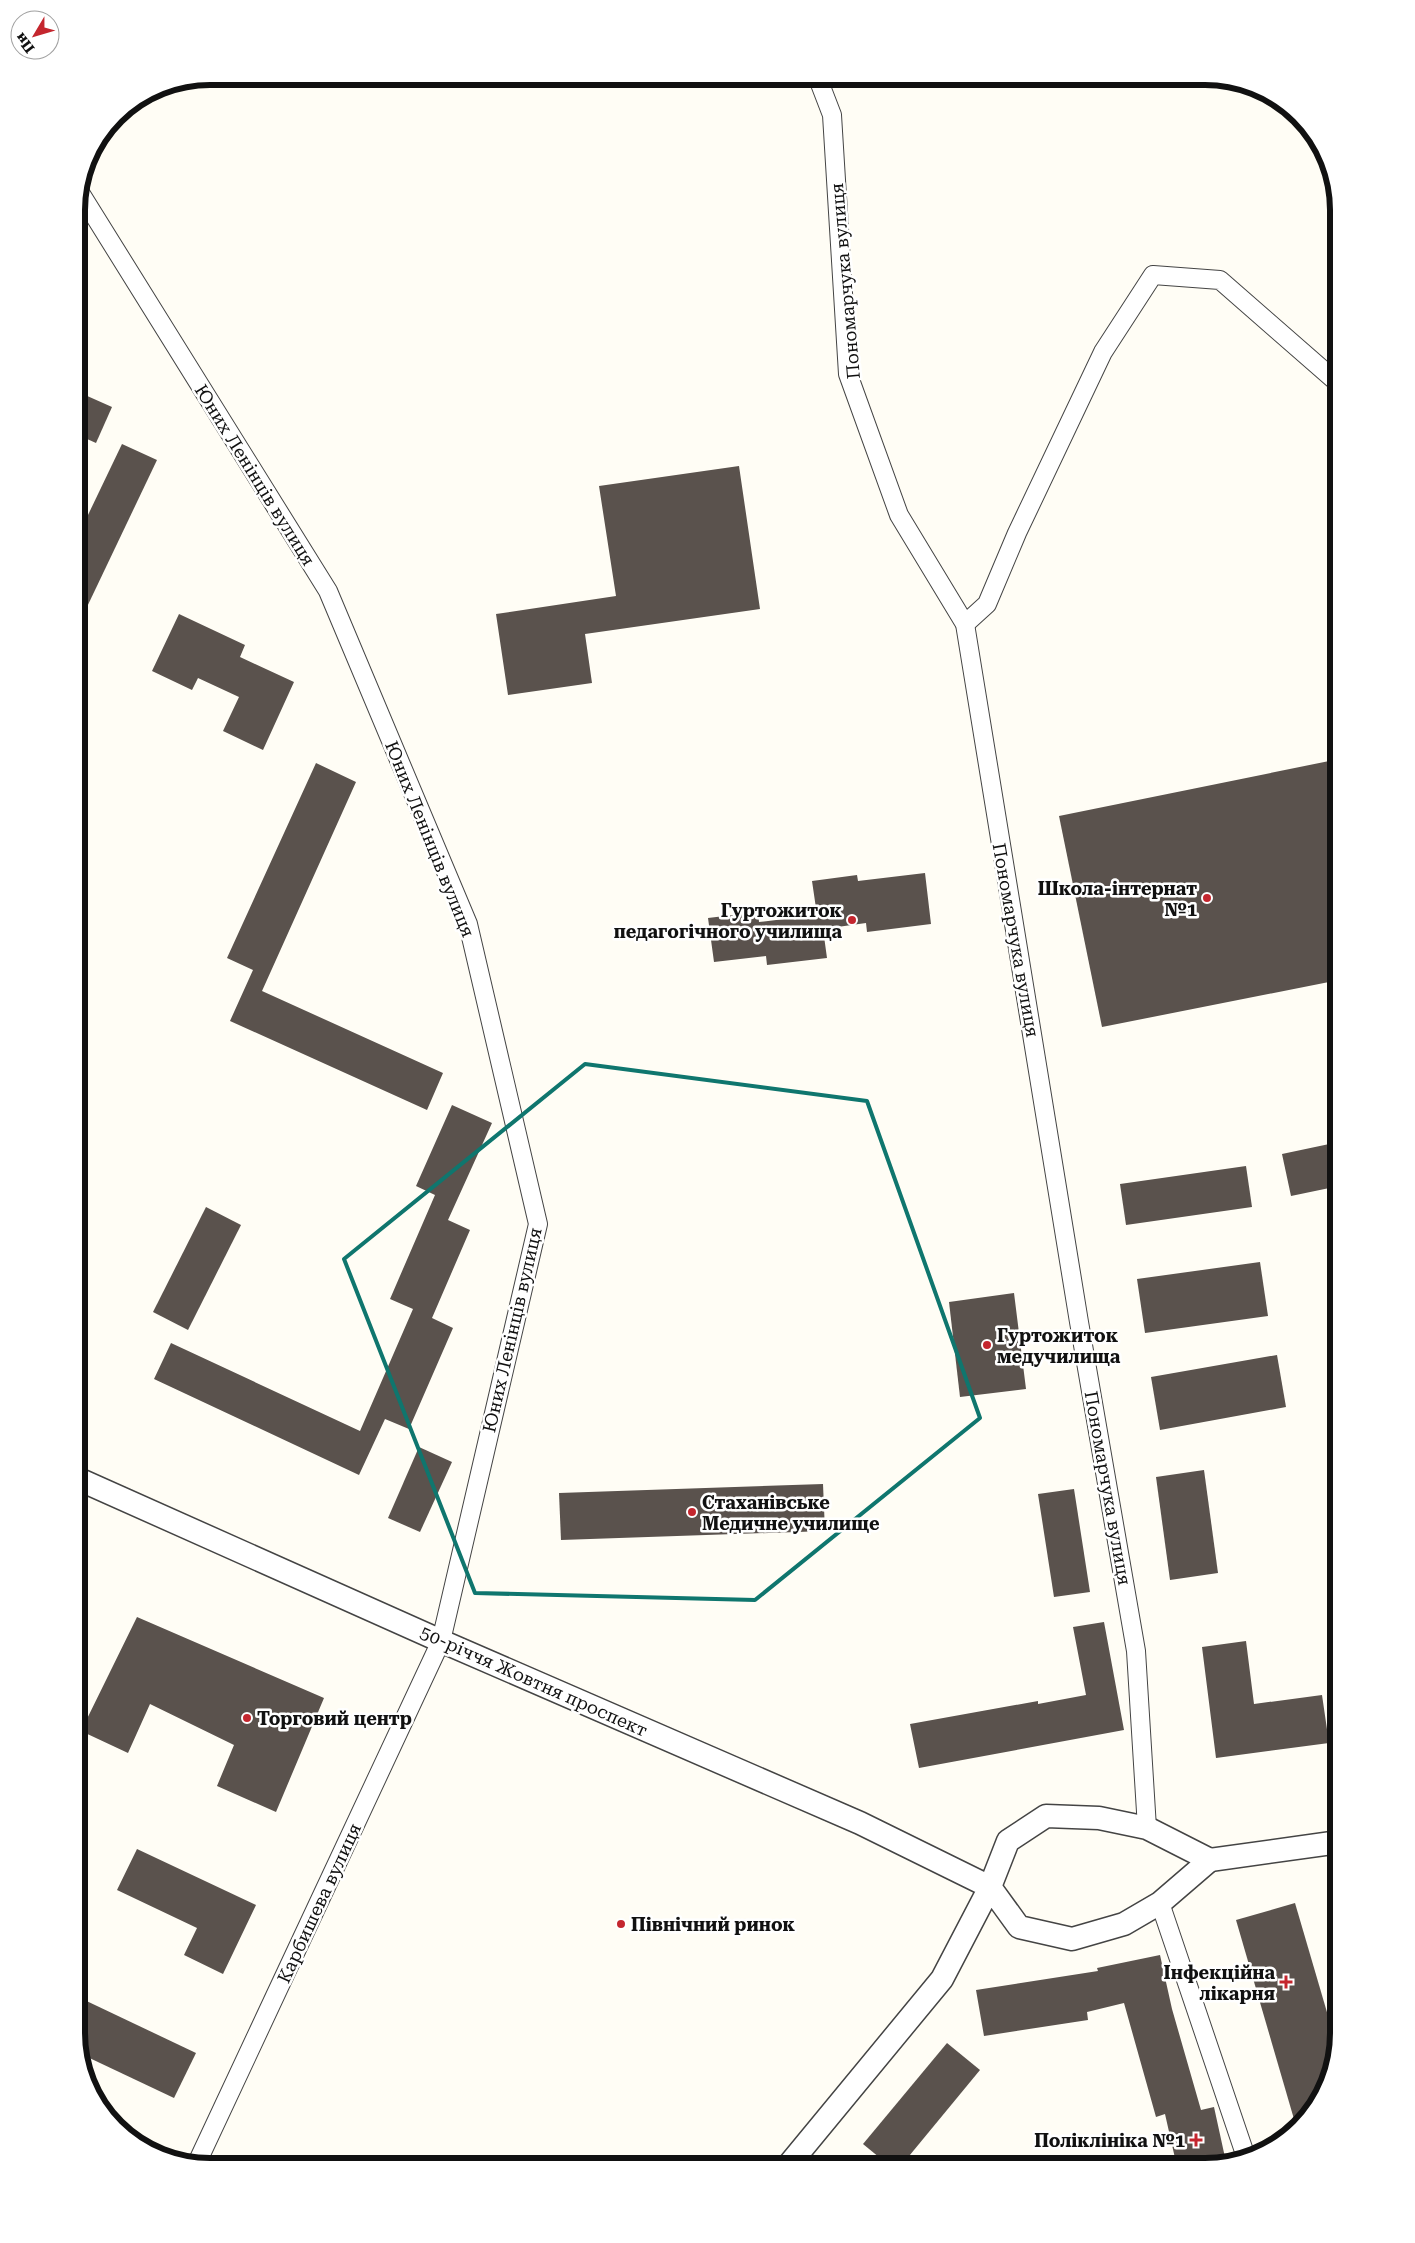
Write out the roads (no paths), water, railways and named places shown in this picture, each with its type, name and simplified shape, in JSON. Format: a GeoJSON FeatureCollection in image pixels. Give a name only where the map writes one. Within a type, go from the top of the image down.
{"type":"FeatureCollection","features":[{"type":"Feature","properties":{"kind":"street","name":"Пономарчука вулиця"},"geometry":{"type":"LineString","coordinates":[[821,85],[832,115],[848,374],[899,515],[965,624],[1079,1322],[1136,1651],[1147,1828]]}},
{"type":"Feature","properties":{"kind":"street","name":"Юних Ленінців вулиця"},"geometry":{"type":"LineString","coordinates":[[85,201],[328,591],[468,924],[538,1224],[441,1641]]}},
{"type":"Feature","properties":{"kind":"street"},"geometry":{"type":"LineString","coordinates":[[965,624],[987,604],[1017,533],[1103,352],[1153,275],[1220,280],[1330,376]]}},
{"type":"Feature","properties":{"kind":"street","name":"50-річчя Жовтня проспект"},"geometry":{"type":"LineString","coordinates":[[85,1482],[441,1641],[860,1823],[990,1887]]}},
{"type":"Feature","properties":{"kind":"street","name":"Карбишева вулиця"},"geometry":{"type":"LineString","coordinates":[[199,2158],[441,1641]]}},
{"type":"Feature","properties":{"kind":"street"},"geometry":{"type":"LineString","coordinates":[[793,2158],[942,1979],[990,1887],[1008,1841],[1046,1816],[1099,1818],[1147,1828],[1210,1860]]}},
{"type":"Feature","properties":{"kind":"street"},"geometry":{"type":"LineString","coordinates":[[990,1887],[1019,1927],[1072,1939],[1124,1924],[1160,1903],[1210,1860],[1330,1843]]}},
{"type":"Feature","properties":{"kind":"street"},"geometry":{"type":"LineString","coordinates":[[1160,1903],[1244,2152]]}},
{"type":"Feature","properties":{"kind":"place","name":"Школа-інтернат №1"},"geometry":{"type":"Point","coordinates":[1207,898]}},
{"type":"Feature","properties":{"kind":"place","name":"Гуртожиток педагогічного училища"},"geometry":{"type":"Point","coordinates":[852,920]}},
{"type":"Feature","properties":{"kind":"place","name":"Гуртожиток медучилища"},"geometry":{"type":"Point","coordinates":[987,1345]}},
{"type":"Feature","properties":{"kind":"place","name":"Стаханівське Медичне училище"},"geometry":{"type":"Point","coordinates":[692,1512]}},
{"type":"Feature","properties":{"kind":"place","name":"Торговий центр"},"geometry":{"type":"Point","coordinates":[247,1718]}},
{"type":"Feature","properties":{"kind":"place","name":"Північний ринок"},"geometry":{"type":"Point","coordinates":[621,1924]}},
{"type":"Feature","properties":{"kind":"place","name":"Інфекційна лікарня"},"geometry":{"type":"Point","coordinates":[1286,1982]}},
{"type":"Feature","properties":{"kind":"place","name":"Поліклініка №1"},"geometry":{"type":"Point","coordinates":[1196,2140]}}]}
